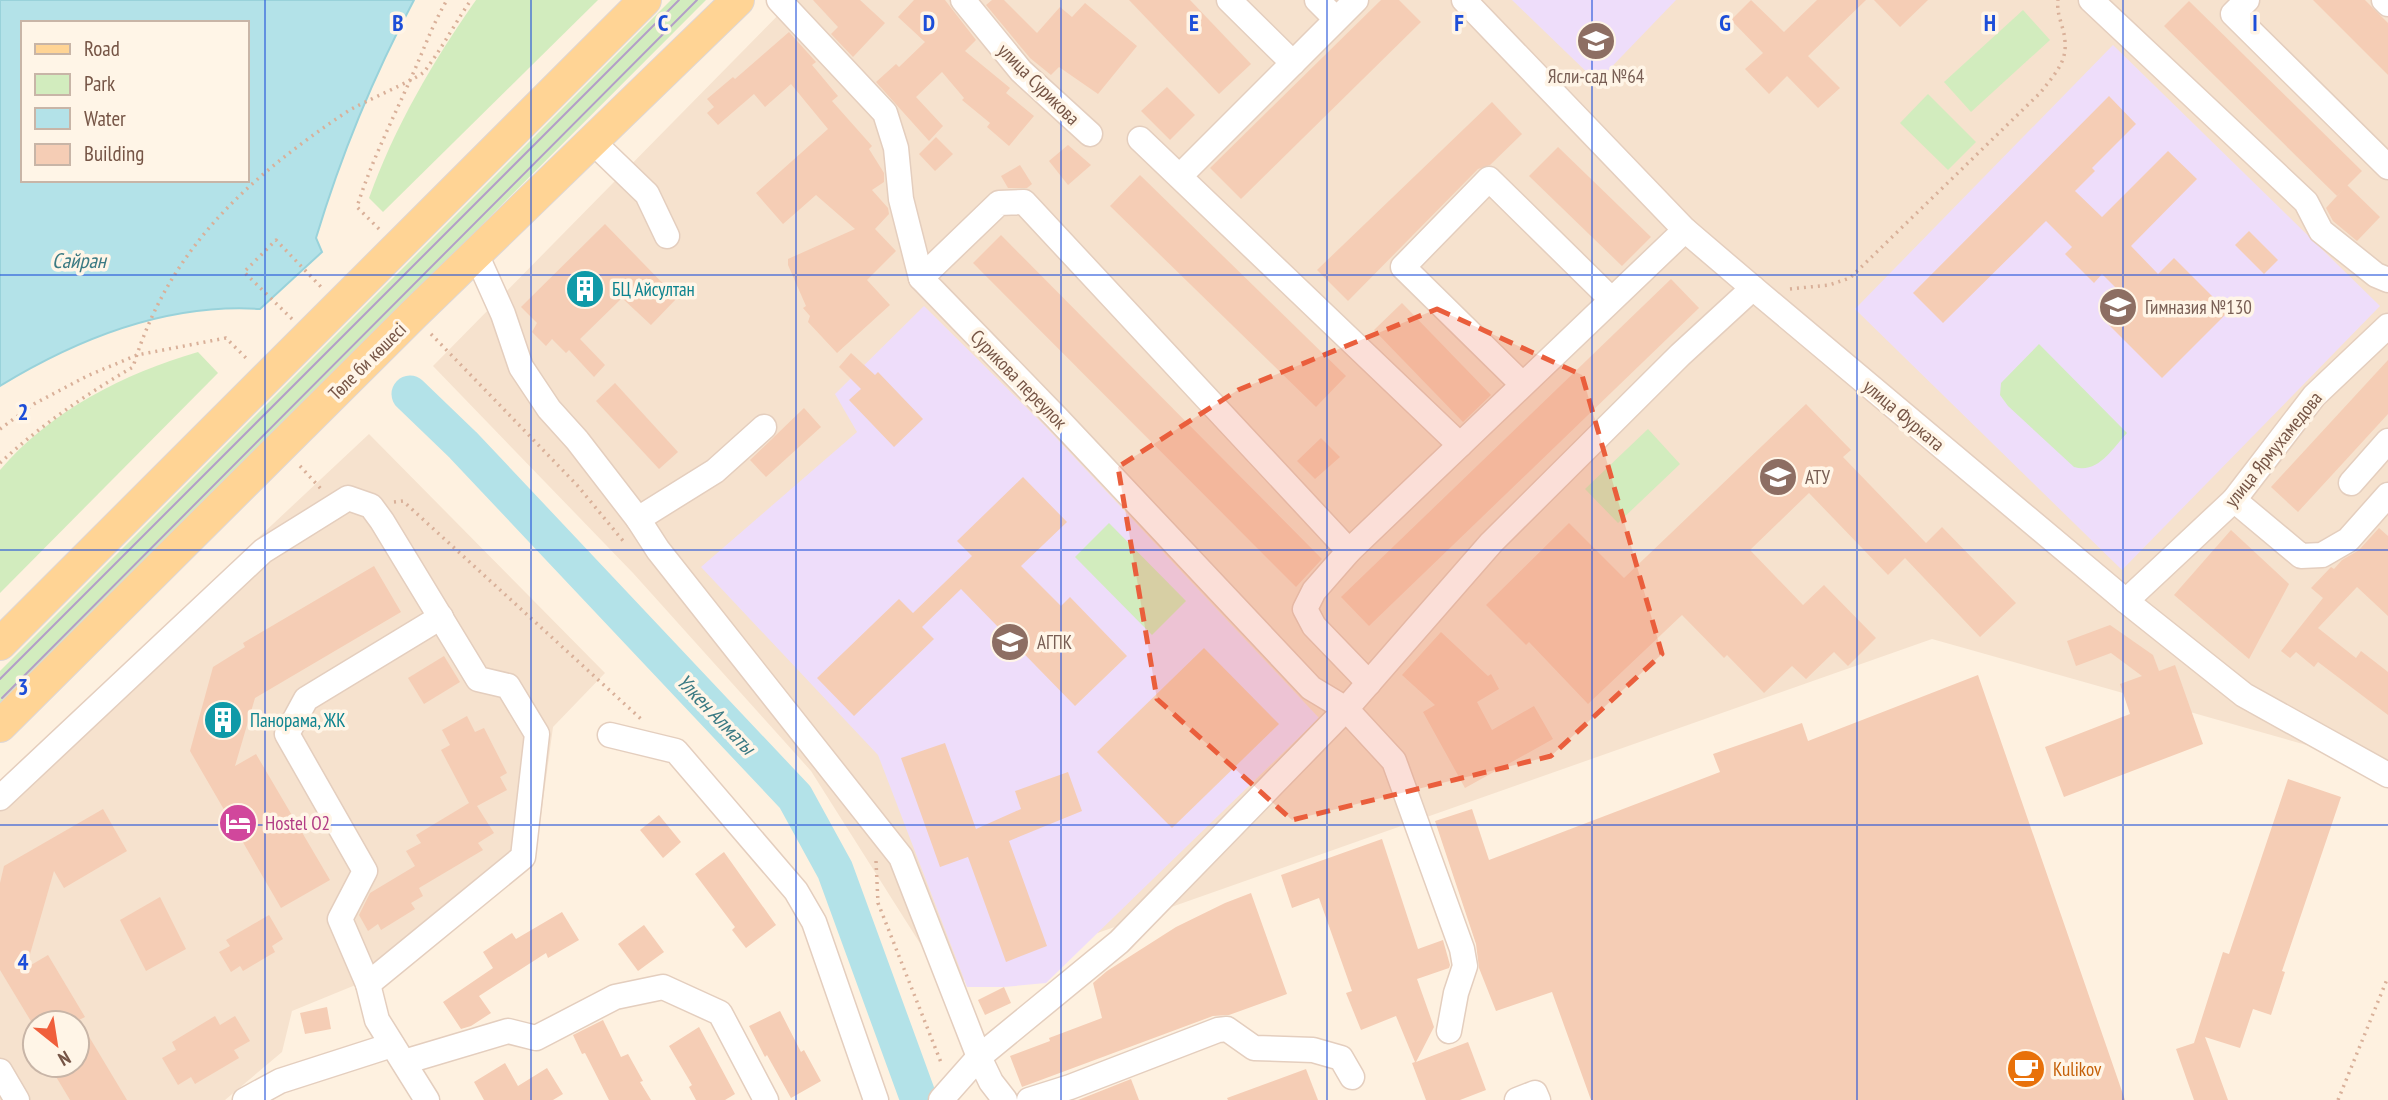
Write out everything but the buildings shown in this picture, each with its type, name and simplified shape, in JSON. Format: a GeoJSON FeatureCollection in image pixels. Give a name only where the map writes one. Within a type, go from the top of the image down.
{"type":"FeatureCollection","features":[{"type":"Feature","properties":{"kind":"main road"},"geometry":{"type":"LineString","coordinates":[[0,644],[265,365],[645,0]]}},
{"type":"Feature","properties":{"kind":"main road","name":"Төле би көшесі"},"geometry":{"type":"LineString","coordinates":[[0,726],[476,254],[738,0]]}},
{"type":"Feature","properties":{"kind":"street","name":"Сурикова переулок"},"geometry":{"type":"LineString","coordinates":[[779,0],[885,114],[896,148],[901,199],[921,278],[1311,688],[1346,709],[1394,761],[1462,949],[1465,966],[1456,993],[1449,1031]]}},
{"type":"Feature","properties":{"kind":"street","name":"улица Сурикова"},"geometry":{"type":"LineString","coordinates":[[963,0],[1021,71],[1090,134]]}},
{"type":"Feature","properties":{"kind":"street"},"geometry":{"type":"LineString","coordinates":[[1229,0],[1293,63]]}},
{"type":"Feature","properties":{"kind":"street"},"geometry":{"type":"LineString","coordinates":[[1317,0],[1336,19]]}},
{"type":"Feature","properties":{"kind":"street"},"geometry":{"type":"LineString","coordinates":[[1180,176],[1356,0]]}},
{"type":"Feature","properties":{"kind":"street","name":"улица Фурката"},"geometry":{"type":"LineString","coordinates":[[1464,0],[1685,230],[2126,601],[2244,695],[2388,775]]}},
{"type":"Feature","properties":{"kind":"street"},"geometry":{"type":"LineString","coordinates":[[2091,0],[2306,202],[2321,231],[2376,275],[2388,280]]}},
{"type":"Feature","properties":{"kind":"street"},"geometry":{"type":"LineString","coordinates":[[2247,0],[2232,14],[2388,167]]}},
{"type":"Feature","properties":{"kind":"street"},"geometry":{"type":"LineString","coordinates":[[2384,0],[2388,4]]}},
{"type":"Feature","properties":{"kind":"street"},"geometry":{"type":"LineString","coordinates":[[1140,139],[1460,445]]}},
{"type":"Feature","properties":{"kind":"street"},"geometry":{"type":"LineString","coordinates":[[592,141],[647,194],[667,236]]}},
{"type":"Feature","properties":{"kind":"street"},"geometry":{"type":"LineString","coordinates":[[1522,384],[1403,267],[1489,179],[1611,299]]}},
{"type":"Feature","properties":{"kind":"street"},"geometry":{"type":"LineString","coordinates":[[921,278],[999,203],[1024,202],[1349,551]]}},
{"type":"Feature","properties":{"kind":"street"},"geometry":{"type":"LineString","coordinates":[[1368,683],[1314,626],[1305,609],[1314,591],[1349,551],[1685,230]]}},
{"type":"Feature","properties":{"kind":"street"},"geometry":{"type":"LineString","coordinates":[[476,254],[503,314],[521,367],[550,409],[577,440],[638,519],[658,550],[901,857],[996,1094]]}},
{"type":"Feature","properties":{"kind":"street"},"geometry":{"type":"LineString","coordinates":[[946,1094],[979,1057],[1119,942],[1346,709],[1491,543],[1680,355],[1753,288]]}},
{"type":"Feature","properties":{"kind":"street","name":"улица Ярмухамедова"},"geometry":{"type":"LineString","coordinates":[[2126,601],[2234,500],[2314,396],[2388,326]]}},
{"type":"Feature","properties":{"kind":"street"},"geometry":{"type":"LineString","coordinates":[[638,519],[715,471],[764,427]]}},
{"type":"Feature","properties":{"kind":"street"},"geometry":{"type":"LineString","coordinates":[[2351,483],[2388,441]]}},
{"type":"Feature","properties":{"kind":"street"},"geometry":{"type":"LineString","coordinates":[[2234,500],[2301,556],[2322,555],[2348,540],[2388,495]]}},
{"type":"Feature","properties":{"kind":"street"},"geometry":{"type":"LineString","coordinates":[[0,798],[263,551],[348,498],[371,506],[478,679],[508,686],[537,734],[523,857],[368,984]]}},
{"type":"Feature","properties":{"kind":"street"},"geometry":{"type":"LineString","coordinates":[[426,1100],[377,1020],[368,984],[340,919],[365,871],[287,734],[306,699],[441,617]]}},
{"type":"Feature","properties":{"kind":"street"},"geometry":{"type":"LineString","coordinates":[[610,735],[676,751],[796,891],[814,922],[876,1100]]}},
{"type":"Feature","properties":{"kind":"street"},"geometry":{"type":"LineString","coordinates":[[245,1100],[279,1081],[398,1054],[508,1031],[536,1038],[615,997],[663,986],[720,1013],[766,1100]]}},
{"type":"Feature","properties":{"kind":"street"},"geometry":{"type":"LineString","coordinates":[[1030,1100],[1218,1030],[1227,1029],[1254,1048],[1313,1051],[1341,1059],[1352,1077]]}},
{"type":"Feature","properties":{"kind":"street"},"geometry":{"type":"LineString","coordinates":[[0,1071],[17,1100]]}},
{"type":"Feature","properties":{"kind":"street"},"geometry":{"type":"LineString","coordinates":[[1517,1100],[1535,1093],[1538,1100]]}},
{"type":"Feature","properties":{"kind":"path"},"geometry":{"type":"LineString","coordinates":[[381,231],[357,207],[386,131],[437,16],[447,0]]}},
{"type":"Feature","properties":{"kind":"path"},"geometry":{"type":"LineString","coordinates":[[0,463],[47,422],[85,395],[133,367],[148,322],[171,280],[199,239],[232,203],[297,145],[365,101],[422,74],[471,0]]}},
{"type":"Feature","properties":{"kind":"path"},"geometry":{"type":"LineString","coordinates":[[1753,288],[1790,289],[1829,285],[1850,278],[2041,92],[2063,62],[2066,44],[2057,10],[2058,0]]}},
{"type":"Feature","properties":{"kind":"path"},"geometry":{"type":"LineString","coordinates":[[294,320],[244,272],[276,240],[323,289]]}},
{"type":"Feature","properties":{"kind":"path"},"geometry":{"type":"LineString","coordinates":[[431,334],[577,485],[631,550]]}},
{"type":"Feature","properties":{"kind":"path"},"geometry":{"type":"LineString","coordinates":[[0,429],[34,404],[87,376],[137,355],[226,338],[265,365]]}},
{"type":"Feature","properties":{"kind":"path"},"geometry":{"type":"LineString","coordinates":[[300,466],[336,505]]}},
{"type":"Feature","properties":{"kind":"path"},"geometry":{"type":"LineString","coordinates":[[371,506],[403,501],[646,723]]}},
{"type":"Feature","properties":{"kind":"path"},"geometry":{"type":"LineString","coordinates":[[869,851],[876,862],[878,903],[946,1094]]}},
{"type":"Feature","properties":{"kind":"path"},"geometry":{"type":"LineString","coordinates":[[2338,1100],[2388,977]]}},
{"type":"Feature","properties":{"kind":"highlighted area"},"geometry":{"type":"Polygon","coordinates":[[[1437,309],[1582,375],[1662,654],[1551,756],[1292,820],[1157,699],[1118,467],[1238,390],[1437,309]]]}},
{"type":"Feature","properties":{"kind":"shaded area"},"geometry":{"type":"Polygon","coordinates":[[[793,0],[2388,0],[2388,768],[1932,639],[947,986],[811,771],[633,573],[433,366],[793,0]]]}},
{"type":"Feature","properties":{"kind":"shaded area","name":"Ясли-сад №64"},"geometry":{"type":"Polygon","coordinates":[[[1512,0],[1676,0],[1597,82],[1512,0]]]}},
{"type":"Feature","properties":{"kind":"shaded area","name":"Гимназия №130"},"geometry":{"type":"Polygon","coordinates":[[[2113,45],[2380,306],[2122,570],[1855,309],[2113,45]]]}},
{"type":"Feature","properties":{"kind":"shaded area","name":"АГПК"},"geometry":{"type":"Polygon","coordinates":[[[924,306],[1044,425],[1319,718],[1046,983],[967,987],[878,755],[701,567],[857,432],[835,394],[924,306]]]}},
{"type":"Feature","properties":{"kind":"shaded area"},"geometry":{"type":"Polygon","coordinates":[[[369,434],[605,673],[553,727],[535,860],[480,906],[397,968],[292,1011],[282,1052],[225,1100],[0,1100],[0,780],[369,434]]]}},
{"type":"Feature","properties":{"kind":"green space"},"geometry":{"type":"Polygon","coordinates":[[[476,0],[598,0],[383,212],[369,198],[390,146],[430,71],[476,0]]]}},
{"type":"Feature","properties":{"kind":"green space"},"geometry":{"type":"Polygon","coordinates":[[[671,0],[706,0],[0,708],[0,671],[671,0]]]}},
{"type":"Feature","properties":{"kind":"green space"},"geometry":{"type":"Polygon","coordinates":[[[2023,10],[2050,40],[1971,112],[1944,82],[2023,10]]]}},
{"type":"Feature","properties":{"kind":"green space"},"geometry":{"type":"Polygon","coordinates":[[[1928,94],[1976,142],[1948,170],[1900,123],[1928,94]]]}},
{"type":"Feature","properties":{"kind":"green space"},"geometry":{"type":"Polygon","coordinates":[[[2039,344],[2127,433],[2097,464],[2083,468],[2074,467],[2008,406],[2000,395],[2001,383],[2039,344]]]}},
{"type":"Feature","properties":{"kind":"green space"},"geometry":{"type":"Polygon","coordinates":[[[198,352],[218,373],[0,593],[0,470],[42,430],[90,397],[143,371],[198,352]]]}},
{"type":"Feature","properties":{"kind":"green space"},"geometry":{"type":"Polygon","coordinates":[[[1648,429],[1680,464],[1618,523],[1585,489],[1648,429]]]}},
{"type":"Feature","properties":{"kind":"green space"},"geometry":{"type":"Polygon","coordinates":[[[1109,523],[1186,601],[1152,635],[1075,557],[1109,523]]]}},
{"type":"Feature","properties":{"kind":"water","name":"Сайран"},"geometry":{"type":"Polygon","coordinates":[[[0,0],[414,0],[372,87],[336,177],[316,238],[322,252],[260,309],[191,312],[158,318],[92,339],[0,386],[0,0]]]}},
{"type":"Feature","properties":{"kind":"waterway","name":"Үлкен Алматы"},"geometry":{"type":"LineString","coordinates":[[410,394],[463,445],[795,797],[835,870],[919,1100]]}},
{"type":"Feature","properties":{"kind":"tram line"},"geometry":{"type":"LineString","coordinates":[[0,679],[679,0]]}},
{"type":"Feature","properties":{"kind":"tram line"},"geometry":{"type":"LineString","coordinates":[[2,698],[697,0]]}},
{"type":"Feature","properties":{"kind":"place","name":"Ясли-сад №64"},"geometry":{"type":"Point","coordinates":[1596,41]}},
{"type":"Feature","properties":{"kind":"place","name":"БЦ Айсултан"},"geometry":{"type":"Point","coordinates":[585,289]}},
{"type":"Feature","properties":{"kind":"place","name":"Гимназия №130"},"geometry":{"type":"Point","coordinates":[2118,307]}},
{"type":"Feature","properties":{"kind":"place","name":"АТУ"},"geometry":{"type":"Point","coordinates":[1778,477]}},
{"type":"Feature","properties":{"kind":"place","name":"АГПК"},"geometry":{"type":"Point","coordinates":[1010,642]}},
{"type":"Feature","properties":{"kind":"place","name":"Панорама, ЖК"},"geometry":{"type":"Point","coordinates":[223,720]}},
{"type":"Feature","properties":{"kind":"place","name":"Hostel O2"},"geometry":{"type":"Point","coordinates":[238,823]}},
{"type":"Feature","properties":{"kind":"place","name":"Kulikov"},"geometry":{"type":"Point","coordinates":[2026,1069]}}]}
